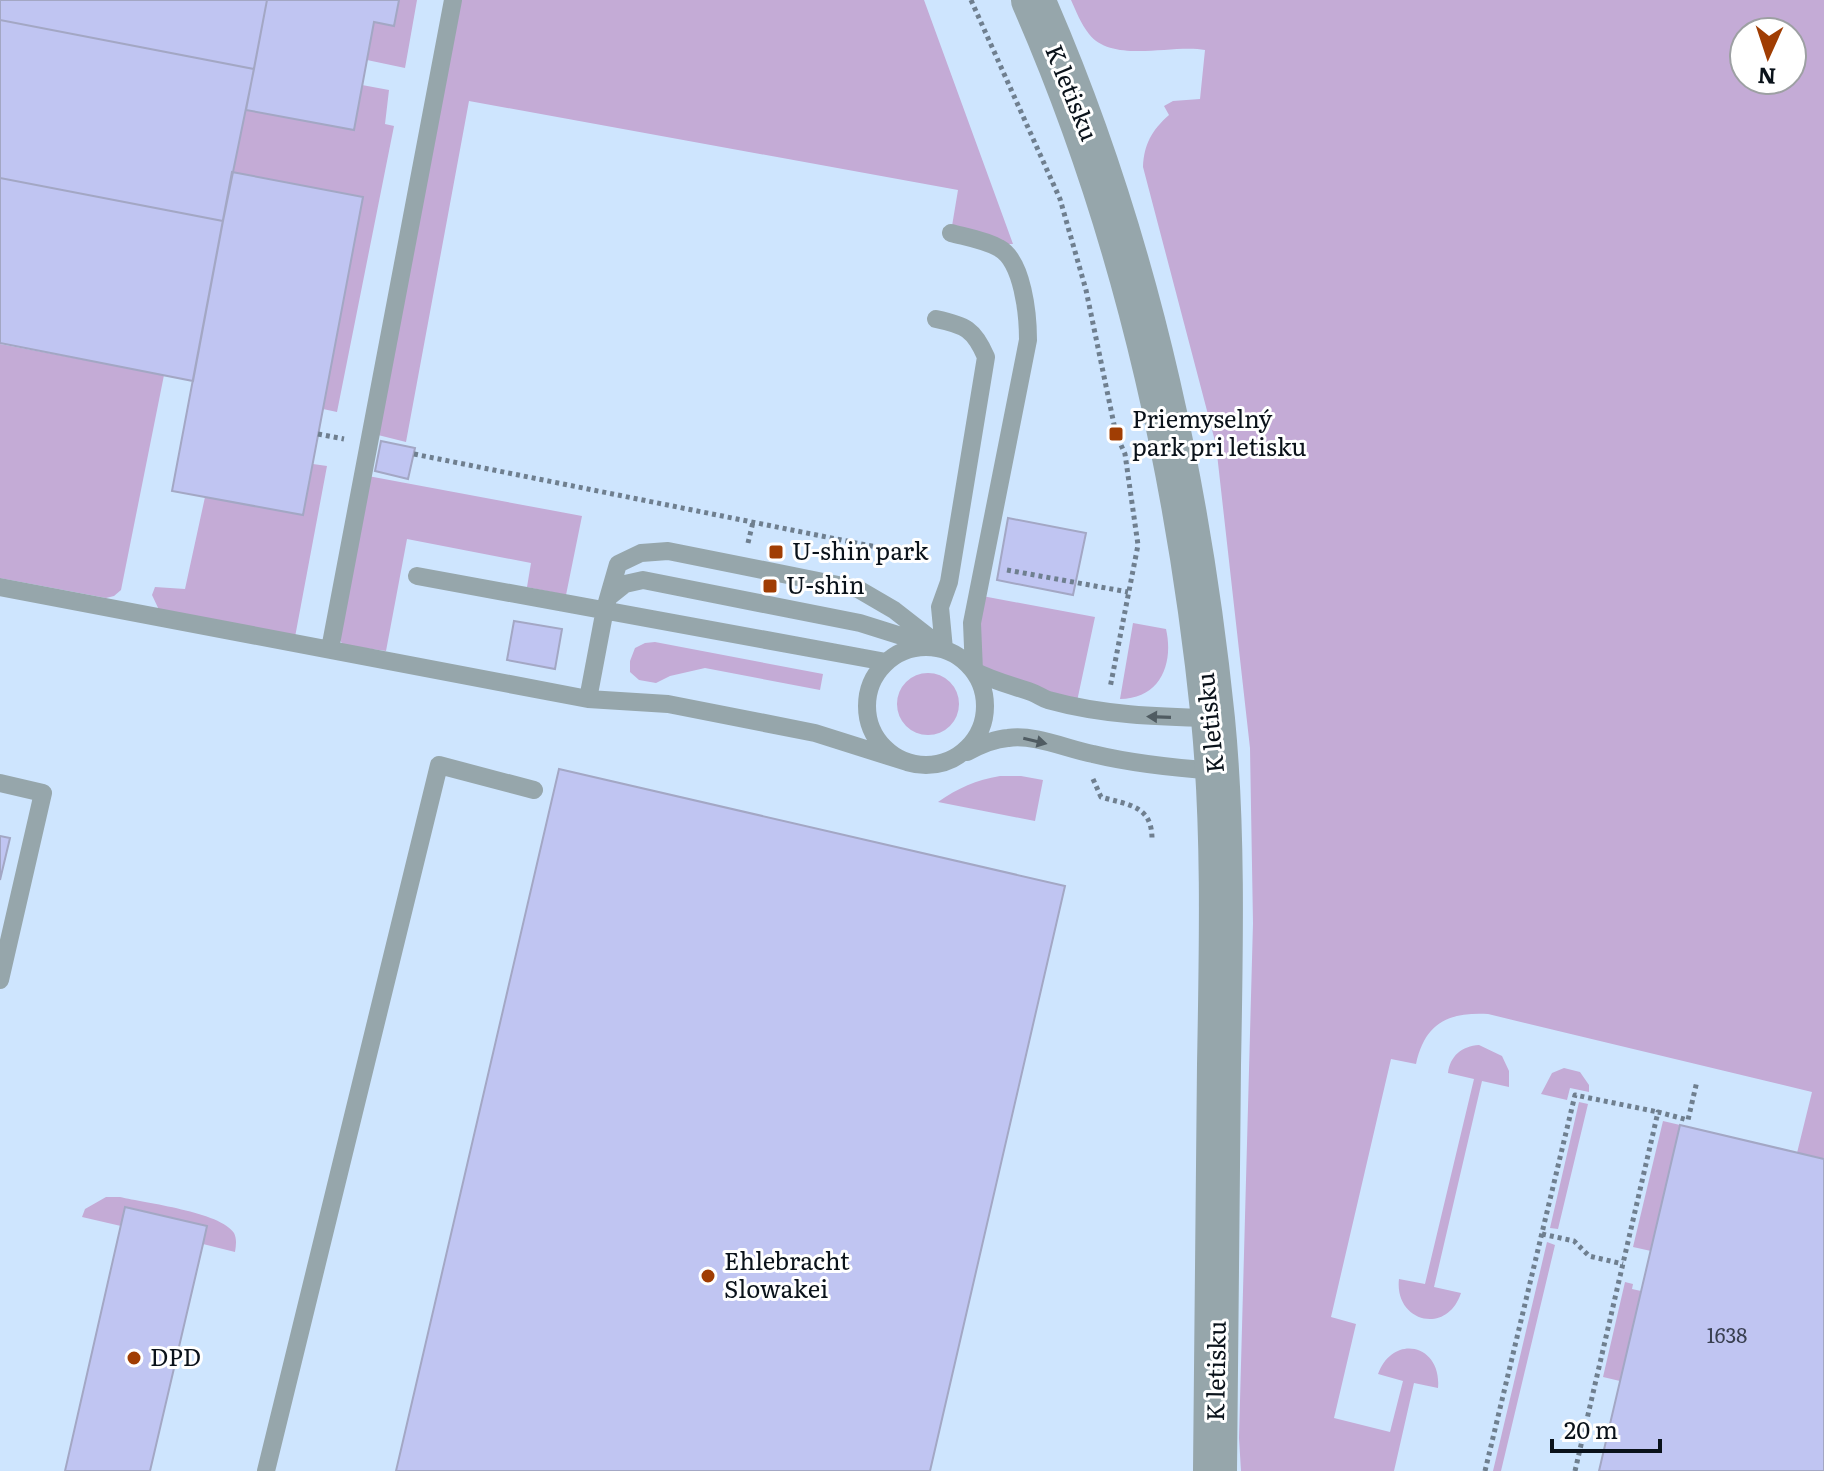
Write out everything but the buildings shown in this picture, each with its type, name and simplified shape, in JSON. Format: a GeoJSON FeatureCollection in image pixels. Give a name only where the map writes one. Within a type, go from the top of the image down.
{"type":"FeatureCollection","features":[{"type":"Feature","properties":{"kind":"street","name":"K letisku"},"geometry":{"type":"LineString","coordinates":[[1033,0],[1093,150],[1118,229],[1152,361],[1178,482],[1213,718],[1217,771],[1220,1027],[1215,1471]]}},
{"type":"Feature","properties":{"kind":"lane"},"geometry":{"type":"LineString","coordinates":[[330,649],[453,0]]}},
{"type":"Feature","properties":{"kind":"lane"},"geometry":{"type":"LineString","coordinates":[[951,233],[1000,248],[1013,263],[1028,310],[1028,340],[972,623],[974,671]]}},
{"type":"Feature","properties":{"kind":"lane"},"geometry":{"type":"LineString","coordinates":[[936,319],[960,324],[977,337],[986,357],[949,582],[940,607],[944,649]]}},
{"type":"Feature","properties":{"kind":"lane"},"geometry":{"type":"LineString","coordinates":[[588,699],[618,564],[641,553],[668,551],[858,589],[894,610],[944,649],[961,658],[974,671],[983,688],[983,725],[961,755]]}},
{"type":"Feature","properties":{"kind":"lane"},"geometry":{"type":"LineString","coordinates":[[417,576],[608,603],[886,662]]}},
{"type":"Feature","properties":{"kind":"lane"},"geometry":{"type":"LineString","coordinates":[[608,603],[625,584],[643,580],[860,623],[944,649]]}},
{"type":"Feature","properties":{"kind":"lane"},"geometry":{"type":"LineString","coordinates":[[0,587],[588,699],[668,704],[815,733],[926,766],[944,763],[984,743],[1009,737],[1027,738],[1159,767],[1217,771]]}},
{"type":"Feature","properties":{"kind":"lane"},"geometry":{"type":"LineString","coordinates":[[907,762],[889,753],[875,738],[867,718],[867,698],[873,678],[886,662],[903,651],[924,646],[944,649]]}},
{"type":"Feature","properties":{"kind":"lane"},"geometry":{"type":"LineString","coordinates":[[974,671],[1044,699],[1076,706],[1137,716],[1213,718]]}},
{"type":"Feature","properties":{"kind":"lane"},"geometry":{"type":"LineString","coordinates":[[266,1471],[439,765],[534,790]]}},
{"type":"Feature","properties":{"kind":"lane"},"geometry":{"type":"LineString","coordinates":[[0,783],[43,793],[0,980]]}},
{"type":"Feature","properties":{"kind":"path"},"geometry":{"type":"LineString","coordinates":[[971,0],[1060,199],[1086,290],[1116,434],[1125,454],[1138,545],[1110,690]]}},
{"type":"Feature","properties":{"kind":"path"},"geometry":{"type":"LineString","coordinates":[[414,454],[952,562]]}},
{"type":"Feature","properties":{"kind":"path"},"geometry":{"type":"LineString","coordinates":[[983,567],[1128,592]]}},
{"type":"Feature","properties":{"kind":"path"},"geometry":{"type":"LineString","coordinates":[[1093,778],[1101,797],[1137,807],[1148,816],[1152,839]]}},
{"type":"Feature","properties":{"kind":"path"},"geometry":{"type":"LineString","coordinates":[[1485,1471],[1575,1095],[1688,1120],[1697,1081]]}},
{"type":"Feature","properties":{"kind":"path"},"geometry":{"type":"LineString","coordinates":[[1575,1471],[1658,1112]]}},
{"type":"Feature","properties":{"kind":"path"},"geometry":{"type":"LineString","coordinates":[[1542,1234],[1574,1241],[1589,1256],[1623,1264]]}},
{"type":"Feature","properties":{"kind":"shaded area"},"geometry":{"type":"Polygon","coordinates":[[[399,0],[417,0],[405,68],[367,60],[374,22],[393,26],[399,0]]]}},
{"type":"Feature","properties":{"kind":"shaded area"},"geometry":{"type":"Polygon","coordinates":[[[461,0],[924,0],[1013,244],[952,226],[958,190],[469,101],[406,442],[378,435],[461,0]]]}},
{"type":"Feature","properties":{"kind":"shaded area"},"geometry":{"type":"Polygon","coordinates":[[[1071,0],[1824,0],[1824,1159],[1797,1153],[1812,1092],[1488,1014],[1461,1015],[1440,1023],[1425,1039],[1416,1064],[1391,1059],[1331,1317],[1356,1324],[1334,1418],[1390,1432],[1403,1381],[1378,1374],[1394,1353],[1415,1349],[1425,1353],[1437,1373],[1438,1388],[1414,1383],[1394,1471],[1241,1471],[1239,1438],[1253,923],[1250,748],[1216,445],[1143,167],[1150,138],[1169,115],[1164,106],[1173,101],[1200,99],[1205,50],[1127,51],[1112,48],[1099,43],[1081,22],[1071,0]]]}},
{"type":"Feature","properties":{"kind":"shaded area"},"geometry":{"type":"Polygon","coordinates":[[[362,85],[389,90],[385,124],[394,126],[337,412],[323,409],[363,197],[232,172],[246,110],[353,130],[362,85]]]}},
{"type":"Feature","properties":{"kind":"shaded area"},"geometry":{"type":"Polygon","coordinates":[[[0,344],[164,375],[121,590],[114,596],[106,598],[0,578],[0,344]]]}},
{"type":"Feature","properties":{"kind":"shaded area"},"geometry":{"type":"Polygon","coordinates":[[[313,464],[327,466],[295,637],[160,612],[152,595],[155,587],[185,589],[205,497],[302,515],[313,464]]]}},
{"type":"Feature","properties":{"kind":"shaded area"},"geometry":{"type":"Polygon","coordinates":[[[368,476],[582,516],[566,595],[527,587],[531,563],[407,539],[386,651],[343,645],[338,637],[368,476]]]}},
{"type":"Feature","properties":{"kind":"shaded area"},"geometry":{"type":"Polygon","coordinates":[[[977,595],[1095,617],[1076,706],[974,671],[977,595]]]}},
{"type":"Feature","properties":{"kind":"shaded area"},"geometry":{"type":"Polygon","coordinates":[[[1133,623],[1166,629],[1166,667],[1154,686],[1145,693],[1120,699],[1133,623]]]}},
{"type":"Feature","properties":{"kind":"shaded area"},"geometry":{"type":"Polygon","coordinates":[[[655,642],[823,674],[820,690],[705,668],[670,676],[656,683],[639,680],[630,672],[635,648],[655,642]]]}},
{"type":"Feature","properties":{"kind":"shaded area"},"geometry":{"type":"Polygon","coordinates":[[[922,673],[934,673],[950,682],[957,692],[957,716],[950,726],[934,735],[922,735],[902,721],[897,710],[897,698],[911,678],[922,673]]]}},
{"type":"Feature","properties":{"kind":"shaded area"},"geometry":{"type":"Polygon","coordinates":[[[1000,776],[1043,780],[1035,821],[938,802],[968,785],[1000,776]]]}},
{"type":"Feature","properties":{"kind":"shaded area"},"geometry":{"type":"Polygon","coordinates":[[[1479,1045],[1502,1056],[1509,1071],[1509,1087],[1482,1081],[1434,1287],[1461,1293],[1454,1307],[1445,1315],[1434,1319],[1423,1318],[1413,1314],[1405,1305],[1399,1279],[1425,1284],[1474,1079],[1448,1073],[1449,1067],[1458,1053],[1467,1047],[1479,1045]]]}},
{"type":"Feature","properties":{"kind":"shaded area"},"geometry":{"type":"Polygon","coordinates":[[[1564,1068],[1580,1072],[1589,1085],[1589,1092],[1570,1088],[1567,1100],[1541,1094],[1552,1073],[1564,1068]]]}},
{"type":"Feature","properties":{"kind":"shaded area"},"geometry":{"type":"Polygon","coordinates":[[[1579,1102],[1588,1104],[1558,1229],[1550,1228],[1579,1102]]]}},
{"type":"Feature","properties":{"kind":"shaded area"},"geometry":{"type":"Polygon","coordinates":[[[1663,1121],[1680,1125],[1651,1251],[1633,1247],[1663,1121]]]}},
{"type":"Feature","properties":{"kind":"shaded area"},"geometry":{"type":"Polygon","coordinates":[[[106,1197],[164,1205],[214,1219],[234,1233],[235,1252],[203,1244],[206,1226],[126,1207],[121,1226],[82,1217],[85,1209],[106,1197]]]}},
{"type":"Feature","properties":{"kind":"shaded area"},"geometry":{"type":"Polygon","coordinates":[[[1547,1242],[1555,1245],[1501,1471],[1493,1471],[1547,1242]]]}},
{"type":"Feature","properties":{"kind":"shaded area"},"geometry":{"type":"Polygon","coordinates":[[[1625,1282],[1633,1284],[1632,1289],[1641,1291],[1620,1381],[1603,1377],[1625,1282]]]}},
{"type":"Feature","properties":{"kind":"place","name":"Priemyselný park pri letisku"},"geometry":{"type":"Point","coordinates":[1116,434]}},
{"type":"Feature","properties":{"kind":"place","name":"U-shin park"},"geometry":{"type":"Point","coordinates":[776,552]}},
{"type":"Feature","properties":{"kind":"place","name":"U-shin"},"geometry":{"type":"Point","coordinates":[770,586]}},
{"type":"Feature","properties":{"kind":"place","name":"Ehlebracht Slowakei"},"geometry":{"type":"Point","coordinates":[708,1276]}},
{"type":"Feature","properties":{"kind":"place","name":"DPD"},"geometry":{"type":"Point","coordinates":[134,1358]}}]}
